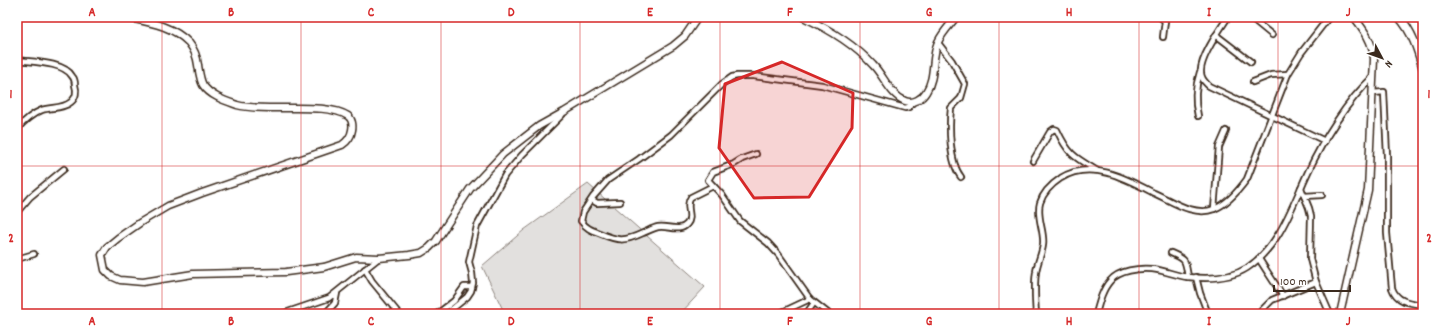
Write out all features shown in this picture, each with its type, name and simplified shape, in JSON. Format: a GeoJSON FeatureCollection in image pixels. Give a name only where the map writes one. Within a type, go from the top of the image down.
{"type":"FeatureCollection","features":[{"type":"Feature","properties":{"kind":"main road"},"geometry":{"type":"LineString","coordinates":[[1399,17],[1412,36],[1423,68]]}},
{"type":"Feature","properties":{"kind":"street"},"geometry":{"type":"LineString","coordinates":[[125,17],[171,29],[181,36],[189,43],[194,52],[203,84],[207,90],[219,98],[239,106],[255,108],[336,111],[349,117],[352,123],[352,129],[347,142],[342,145],[168,206],[141,222],[107,247],[102,255],[105,270],[111,276],[120,280],[143,282],[193,274],[286,272],[324,267],[356,257],[379,258],[421,253],[430,248],[436,241],[470,189],[503,154],[539,126],[673,46],[685,36],[698,17]]}},
{"type":"Feature","properties":{"kind":"street"},"geometry":{"type":"LineString","coordinates":[[803,17],[829,29],[848,41],[873,65],[894,92],[907,102],[918,100],[925,94],[930,85],[934,71],[938,42],[945,30],[956,17]]}},
{"type":"Feature","properties":{"kind":"street"},"geometry":{"type":"LineString","coordinates":[[1160,17],[1165,21],[1163,37]]}},
{"type":"Feature","properties":{"kind":"street"},"geometry":{"type":"LineString","coordinates":[[1198,116],[1195,96],[1196,84],[1202,64],[1216,35],[1228,17]]}},
{"type":"Feature","properties":{"kind":"street"},"geometry":{"type":"LineString","coordinates":[[1250,17],[1272,35]]}},
{"type":"Feature","properties":{"kind":"street"},"geometry":{"type":"LineString","coordinates":[[1036,314],[1036,271],[1043,244],[1039,209],[1040,203],[1050,187],[1067,175],[1076,171],[1098,171],[1128,179],[1183,207],[1201,210],[1214,209],[1221,206],[1237,192],[1247,178],[1288,74],[1305,48],[1329,17]]}},
{"type":"Feature","properties":{"kind":"street"},"geometry":{"type":"LineString","coordinates":[[1340,314],[1368,190],[1373,93],[1373,50],[1364,29],[1354,17]]}},
{"type":"Feature","properties":{"kind":"street"},"geometry":{"type":"LineString","coordinates":[[1216,35],[1251,62]]}},
{"type":"Feature","properties":{"kind":"street"},"geometry":{"type":"LineString","coordinates":[[938,42],[952,61],[965,84],[961,98],[951,108],[950,119],[952,149],[956,171],[961,177]]}},
{"type":"Feature","properties":{"kind":"street"},"geometry":{"type":"LineString","coordinates":[[17,60],[53,64],[65,70],[72,76],[76,87],[76,94],[73,101],[67,105],[42,110],[29,117],[17,129]]}},
{"type":"Feature","properties":{"kind":"street"},"geometry":{"type":"LineString","coordinates":[[1200,72],[1204,82],[1209,86],[1325,142]]}},
{"type":"Feature","properties":{"kind":"street"},"geometry":{"type":"LineString","coordinates":[[1253,82],[1271,75],[1288,74]]}},
{"type":"Feature","properties":{"kind":"street"},"geometry":{"type":"LineString","coordinates":[[713,186],[690,197],[688,206],[690,219],[685,226],[680,228],[675,229],[658,227],[624,240],[612,239],[590,230],[584,226],[581,221],[582,215],[593,197],[608,180],[671,134],[722,84],[732,77],[753,76],[822,84],[905,108],[909,107],[913,102]]}},
{"type":"Feature","properties":{"kind":"street"},"geometry":{"type":"LineString","coordinates":[[1096,314],[1101,295],[1109,281],[1116,275],[1126,271],[1152,269],[1196,278],[1223,277],[1246,269],[1259,259],[1267,251],[1279,234],[1309,171],[1347,106],[1373,77]]}},
{"type":"Feature","properties":{"kind":"street"},"geometry":{"type":"LineString","coordinates":[[1373,93],[1384,92],[1387,156],[1387,233],[1392,288],[1395,295],[1402,300],[1423,305]]}},
{"type":"Feature","properties":{"kind":"street"},"geometry":{"type":"LineString","coordinates":[[446,314],[467,297],[471,291],[472,273],[468,262],[477,226],[505,175],[522,155],[564,112]]}},
{"type":"Feature","properties":{"kind":"street"},"geometry":{"type":"LineString","coordinates":[[1033,161],[1050,132],[1054,129],[1057,130],[1071,154],[1098,171]]}},
{"type":"Feature","properties":{"kind":"street"},"geometry":{"type":"LineString","coordinates":[[1214,209],[1219,147],[1226,131]]}},
{"type":"Feature","properties":{"kind":"street"},"geometry":{"type":"LineString","coordinates":[[756,154],[713,172],[708,180],[722,195],[740,221],[768,243],[778,254],[812,301],[829,314]]}},
{"type":"Feature","properties":{"kind":"street"},"geometry":{"type":"LineString","coordinates":[[17,212],[30,198],[64,168]]}},
{"type":"Feature","properties":{"kind":"street"},"geometry":{"type":"LineString","coordinates":[[1301,188],[1310,211],[1310,259],[1316,282],[1330,314]]}},
{"type":"Feature","properties":{"kind":"street"},"geometry":{"type":"LineString","coordinates":[[1304,196],[1322,195]]}},
{"type":"Feature","properties":{"kind":"street"},"geometry":{"type":"LineString","coordinates":[[592,200],[597,202],[620,202]]}},
{"type":"Feature","properties":{"kind":"street"},"geometry":{"type":"LineString","coordinates":[[1170,253],[1182,258],[1185,261],[1188,277]]}},
{"type":"Feature","properties":{"kind":"street"},"geometry":{"type":"LineString","coordinates":[[17,259],[34,254]]}},
{"type":"Feature","properties":{"kind":"street"},"geometry":{"type":"LineString","coordinates":[[282,314],[329,298],[379,258]]}},
{"type":"Feature","properties":{"kind":"street"},"geometry":{"type":"LineString","coordinates":[[1259,259],[1283,296]]}},
{"type":"Feature","properties":{"kind":"street"},"geometry":{"type":"LineString","coordinates":[[365,269],[372,281],[399,314]]}},
{"type":"Feature","properties":{"kind":"street"},"geometry":{"type":"LineString","coordinates":[[1196,278],[1208,314]]}},
{"type":"Feature","properties":{"kind":"street"},"geometry":{"type":"LineString","coordinates":[[1258,314],[1272,300],[1316,282]]}},
{"type":"Feature","properties":{"kind":"street"},"geometry":{"type":"LineString","coordinates":[[437,314],[454,301],[464,287],[472,287]]}},
{"type":"Feature","properties":{"kind":"street"},"geometry":{"type":"LineString","coordinates":[[325,314],[335,303],[337,293]]}},
{"type":"Feature","properties":{"kind":"street"},"geometry":{"type":"LineString","coordinates":[[778,314],[812,301]]}},
{"type":"Feature","properties":{"kind":"street"},"geometry":{"type":"LineString","coordinates":[[806,314],[812,301]]}},
{"type":"Feature","properties":{"kind":"highlighted area"},"geometry":{"type":"Polygon","coordinates":[[[782,62],[853,93],[852,128],[809,197],[754,198],[719,148],[725,84],[782,62]]]}},
{"type":"Feature","properties":{"kind":"shaded area"},"geometry":{"type":"Polygon","coordinates":[[[588,184],[705,287],[680,314],[505,314],[482,266],[524,230],[588,184]]]}}]}
